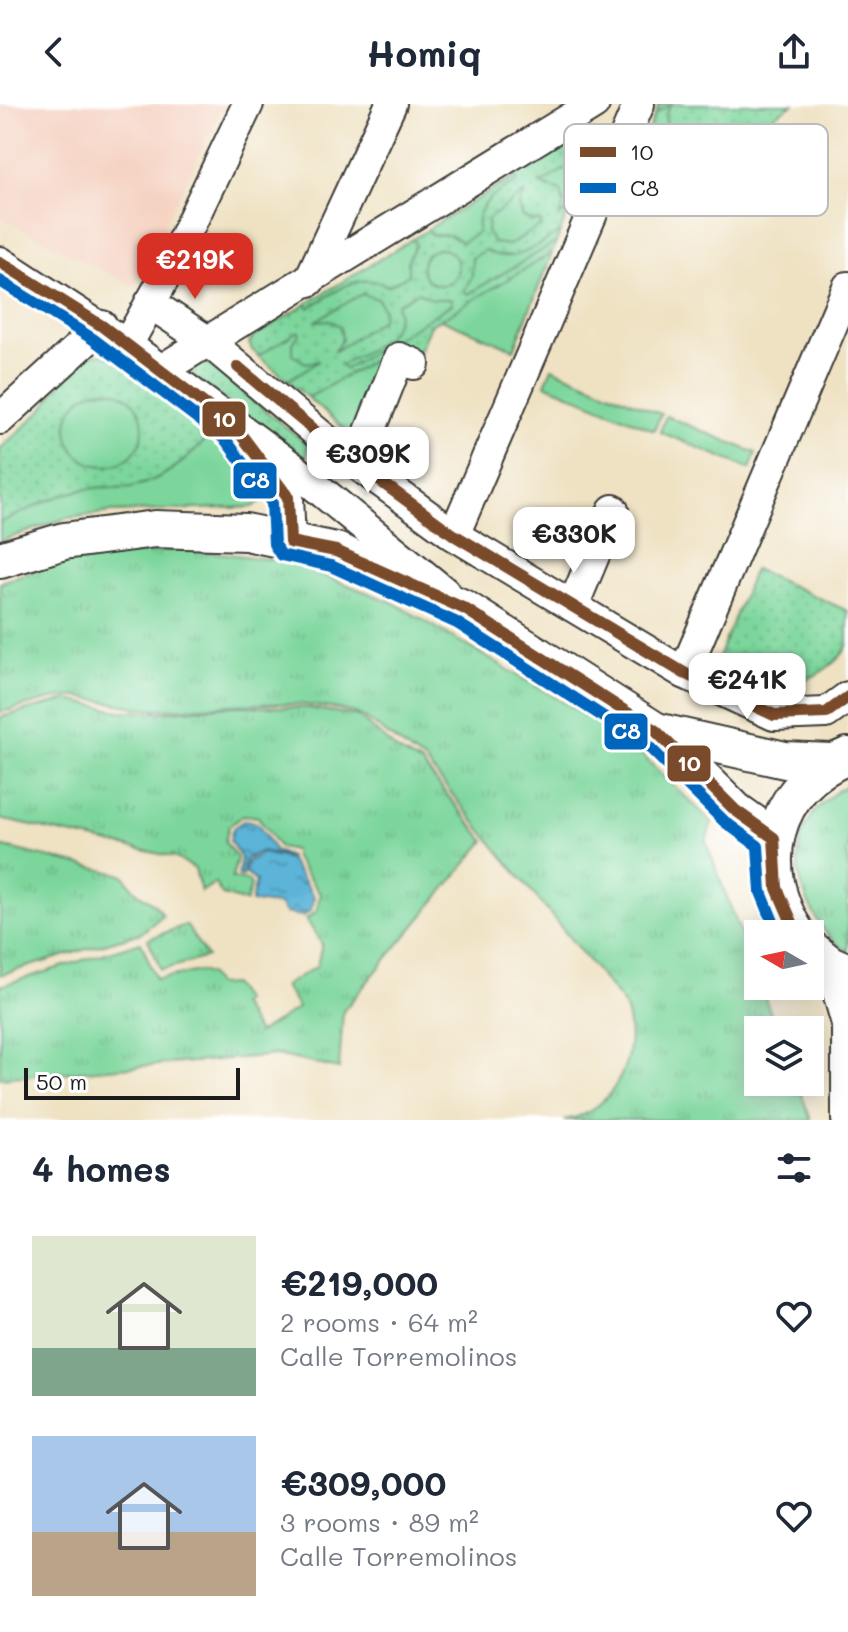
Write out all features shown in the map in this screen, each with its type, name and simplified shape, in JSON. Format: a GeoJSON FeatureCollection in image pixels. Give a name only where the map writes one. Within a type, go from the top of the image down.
{"type":"FeatureCollection","features":[{"type":"Feature","properties":{"kind":"main road"},"geometry":{"type":"LineString","coordinates":[[0,560],[64,541],[155,529],[246,532],[336,551],[465,609],[656,731],[735,810],[774,838]]}},
{"type":"Feature","properties":{"kind":"main road"},"geometry":{"type":"LineString","coordinates":[[656,731],[785,760],[840,759]]}},
{"type":"Feature","properties":{"kind":"main road"},"geometry":{"type":"LineString","coordinates":[[788,920],[781,910],[772,875],[774,838],[788,808],[807,780],[840,759]]}},
{"type":"Feature","properties":{"kind":"street"},"geometry":{"type":"LineString","coordinates":[[127,345],[248,104]]}},
{"type":"Feature","properties":{"kind":"street"},"geometry":{"type":"LineString","coordinates":[[309,281],[391,104]]}},
{"type":"Feature","properties":{"kind":"street"},"geometry":{"type":"LineString","coordinates":[[161,370],[210,343],[594,104]]}},
{"type":"Feature","properties":{"kind":"street"},"geometry":{"type":"LineString","coordinates":[[630,124],[639,104]]}},
{"type":"Feature","properties":{"kind":"street"},"geometry":{"type":"LineString","coordinates":[[454,535],[591,216]]}},
{"type":"Feature","properties":{"kind":"street"},"geometry":{"type":"LineString","coordinates":[[0,262],[102,326],[292,467],[465,609]]}},
{"type":"Feature","properties":{"kind":"street"},"geometry":{"type":"LineString","coordinates":[[684,673],[848,287]]}},
{"type":"Feature","properties":{"kind":"street"},"geometry":{"type":"LineString","coordinates":[[150,303],[210,343],[357,464],[454,535],[684,673],[774,715],[826,713],[848,697]]}},
{"type":"Feature","properties":{"kind":"street"},"geometry":{"type":"LineString","coordinates":[[0,419],[102,326]]}},
{"type":"Feature","properties":{"kind":"street"},"geometry":{"type":"LineString","coordinates":[[357,464],[399,358],[414,364]]}},
{"type":"Feature","properties":{"kind":"street"},"geometry":{"type":"LineString","coordinates":[[236,428],[288,497],[290,542]]}},
{"type":"Feature","properties":{"kind":"street"},"geometry":{"type":"LineString","coordinates":[[573,606],[613,510]]}},
{"type":"Feature","properties":{"kind":"street"},"geometry":{"type":"LineString","coordinates":[[829,961],[847,1024],[847,1120]]}},
{"type":"Feature","properties":{"kind":"shaded area"},"geometry":{"type":"Polygon","coordinates":[[[0,104],[224,104],[134,287],[0,217],[0,104]]]}},
{"type":"Feature","properties":{"kind":"green space"},"geometry":{"type":"Polygon","coordinates":[[[659,104],[793,104],[760,124],[651,124],[659,104]]]}},
{"type":"Feature","properties":{"kind":"green space"},"geometry":{"type":"Polygon","coordinates":[[[671,104],[665,115],[666,124],[651,124],[655,114],[671,104]]]}},
{"type":"Feature","properties":{"kind":"green space"},"geometry":{"type":"Polygon","coordinates":[[[564,146],[564,216],[566,216],[514,349],[441,319],[430,325],[417,357],[355,438],[252,350],[249,343],[253,337],[564,146]]]}},
{"type":"Feature","properties":{"kind":"green space"},"geometry":{"type":"Polygon","coordinates":[[[564,170],[564,205],[561,191],[540,184],[564,170]]]}},
{"type":"Feature","properties":{"kind":"green space"},"geometry":{"type":"Polygon","coordinates":[[[515,177],[518,181],[488,200],[483,207],[479,214],[478,232],[462,242],[449,235],[431,235],[428,229],[515,177]]]}},
{"type":"Feature","properties":{"kind":"green space"},"geometry":{"type":"Polygon","coordinates":[[[525,193],[519,205],[522,216],[532,222],[539,221],[542,225],[509,245],[494,243],[487,233],[488,219],[525,193]]]}},
{"type":"Feature","properties":{"kind":"green space"},"geometry":{"type":"Polygon","coordinates":[[[560,232],[556,242],[468,294],[464,291],[472,276],[472,258],[485,250],[505,256],[524,253],[560,232]]]}},
{"type":"Feature","properties":{"kind":"green space"},"geometry":{"type":"Polygon","coordinates":[[[413,239],[416,244],[408,259],[408,275],[388,286],[367,280],[357,282],[309,308],[306,304],[413,239]]]}},
{"type":"Feature","properties":{"kind":"green space"},"geometry":{"type":"Polygon","coordinates":[[[440,249],[453,254],[458,267],[453,280],[440,285],[427,280],[422,267],[427,254],[440,249]]]}},
{"type":"Feature","properties":{"kind":"green space"},"geometry":{"type":"Polygon","coordinates":[[[552,253],[514,349],[441,319],[552,253]]]}},
{"type":"Feature","properties":{"kind":"green space"},"geometry":{"type":"Polygon","coordinates":[[[418,292],[432,299],[450,299],[452,304],[345,369],[341,365],[381,342],[395,326],[397,304],[418,292]]]}},
{"type":"Feature","properties":{"kind":"green space"},"geometry":{"type":"Polygon","coordinates":[[[362,294],[378,299],[383,309],[382,319],[334,352],[342,339],[340,327],[330,320],[315,321],[362,294]]]}},
{"type":"Feature","properties":{"kind":"green space"},"geometry":{"type":"Polygon","coordinates":[[[298,331],[300,333],[293,343],[293,355],[306,363],[319,361],[288,380],[258,356],[298,331]]]}},
{"type":"Feature","properties":{"kind":"green space"},"geometry":{"type":"Polygon","coordinates":[[[394,348],[355,438],[308,398],[394,348]]]}},
{"type":"Feature","properties":{"kind":"green space"},"geometry":{"type":"Polygon","coordinates":[[[104,354],[161,389],[216,432],[246,465],[263,499],[253,507],[111,512],[67,518],[0,541],[0,449],[43,409],[74,363],[88,355],[104,354]]]}},
{"type":"Feature","properties":{"kind":"green space"},"geometry":{"type":"Polygon","coordinates":[[[204,361],[308,445],[307,455],[303,458],[193,376],[196,365],[204,361]]]}},
{"type":"Feature","properties":{"kind":"green space"},"geometry":{"type":"Polygon","coordinates":[[[552,368],[661,414],[654,430],[545,384],[552,368]]]}},
{"type":"Feature","properties":{"kind":"green space"},"geometry":{"type":"Polygon","coordinates":[[[105,390],[120,393],[132,401],[140,413],[143,428],[140,443],[132,455],[120,463],[105,466],[90,463],[78,455],[70,443],[67,428],[70,413],[78,401],[90,393],[105,390]]]}},
{"type":"Feature","properties":{"kind":"green space"},"geometry":{"type":"Polygon","coordinates":[[[666,416],[756,453],[750,469],[660,432],[666,416]]]}},
{"type":"Feature","properties":{"kind":"green space"},"geometry":{"type":"Polygon","coordinates":[[[213,431],[261,483],[263,499],[253,507],[111,512],[67,518],[0,541],[0,523],[46,502],[81,490],[131,487],[155,479],[187,458],[213,431]]]}},
{"type":"Feature","properties":{"kind":"green space"},"geometry":{"type":"Polygon","coordinates":[[[184,549],[286,561],[394,603],[623,737],[712,822],[706,842],[744,943],[744,1000],[766,1000],[772,1016],[744,1016],[744,1096],[802,1096],[811,1120],[564,1120],[583,1115],[598,1105],[621,1076],[630,1039],[623,1003],[425,761],[361,716],[307,705],[149,709],[75,697],[0,712],[0,583],[55,562],[184,549]]]}},
{"type":"Feature","properties":{"kind":"green space"},"geometry":{"type":"Polygon","coordinates":[[[754,569],[848,611],[848,643],[828,667],[814,676],[786,683],[759,679],[717,661],[754,569]]]}},
{"type":"Feature","properties":{"kind":"green space"},"geometry":{"type":"Polygon","coordinates":[[[68,700],[120,711],[162,712],[234,706],[309,708],[358,716],[398,751],[422,764],[485,841],[343,1011],[339,1069],[277,1055],[0,1078],[0,986],[141,942],[156,979],[200,971],[209,974],[216,985],[232,984],[244,1001],[240,1004],[258,1033],[298,1008],[284,986],[317,966],[322,944],[306,919],[317,911],[320,894],[294,857],[294,850],[279,847],[258,817],[244,815],[229,826],[225,842],[237,858],[232,878],[248,881],[251,885],[246,902],[222,895],[215,883],[201,892],[195,869],[174,857],[0,819],[0,717],[68,700]]]}},
{"type":"Feature","properties":{"kind":"green space"},"geometry":{"type":"Polygon","coordinates":[[[848,784],[848,952],[827,934],[824,920],[817,920],[799,873],[798,856],[807,824],[831,796],[848,784]]]}},
{"type":"Feature","properties":{"kind":"green space"},"geometry":{"type":"Polygon","coordinates":[[[0,846],[124,875],[134,889],[163,915],[141,933],[0,975],[0,846]]]}},
{"type":"Feature","properties":{"kind":"green space"},"geometry":{"type":"Polygon","coordinates":[[[186,925],[207,957],[161,970],[148,939],[186,925]]]}},
{"type":"Feature","properties":{"kind":"water"},"geometry":{"type":"Polygon","coordinates":[[[245,820],[257,823],[275,851],[290,857],[261,851],[245,860],[242,876],[238,875],[241,858],[230,841],[233,828],[245,820]]]}},
{"type":"Feature","properties":{"kind":"water"},"geometry":{"type":"Polygon","coordinates":[[[262,853],[289,859],[314,897],[311,910],[303,916],[285,913],[279,905],[251,902],[256,881],[245,873],[247,862],[262,853]]]}},
{"type":"Feature","properties":{"kind":"transit line","name":"10"},"geometry":{"type":"LineString","coordinates":[[0,262],[102,326],[236,428],[288,497],[290,542],[336,551],[465,609],[656,731],[735,810],[774,838],[777,888],[791,920]]}},
{"type":"Feature","properties":{"kind":"transit line","name":"C8"},"geometry":{"type":"LineString","coordinates":[[0,281],[93,339],[225,439],[272,503],[274,544],[281,555],[331,566],[457,623],[646,744],[725,822],[758,846],[761,892],[772,920]]}},
{"type":"Feature","properties":{"kind":"transit line","name":"10"},"geometry":{"type":"LineString","coordinates":[[238,367],[339,451],[454,535],[684,673],[774,715],[826,713],[848,697]]}}]}
